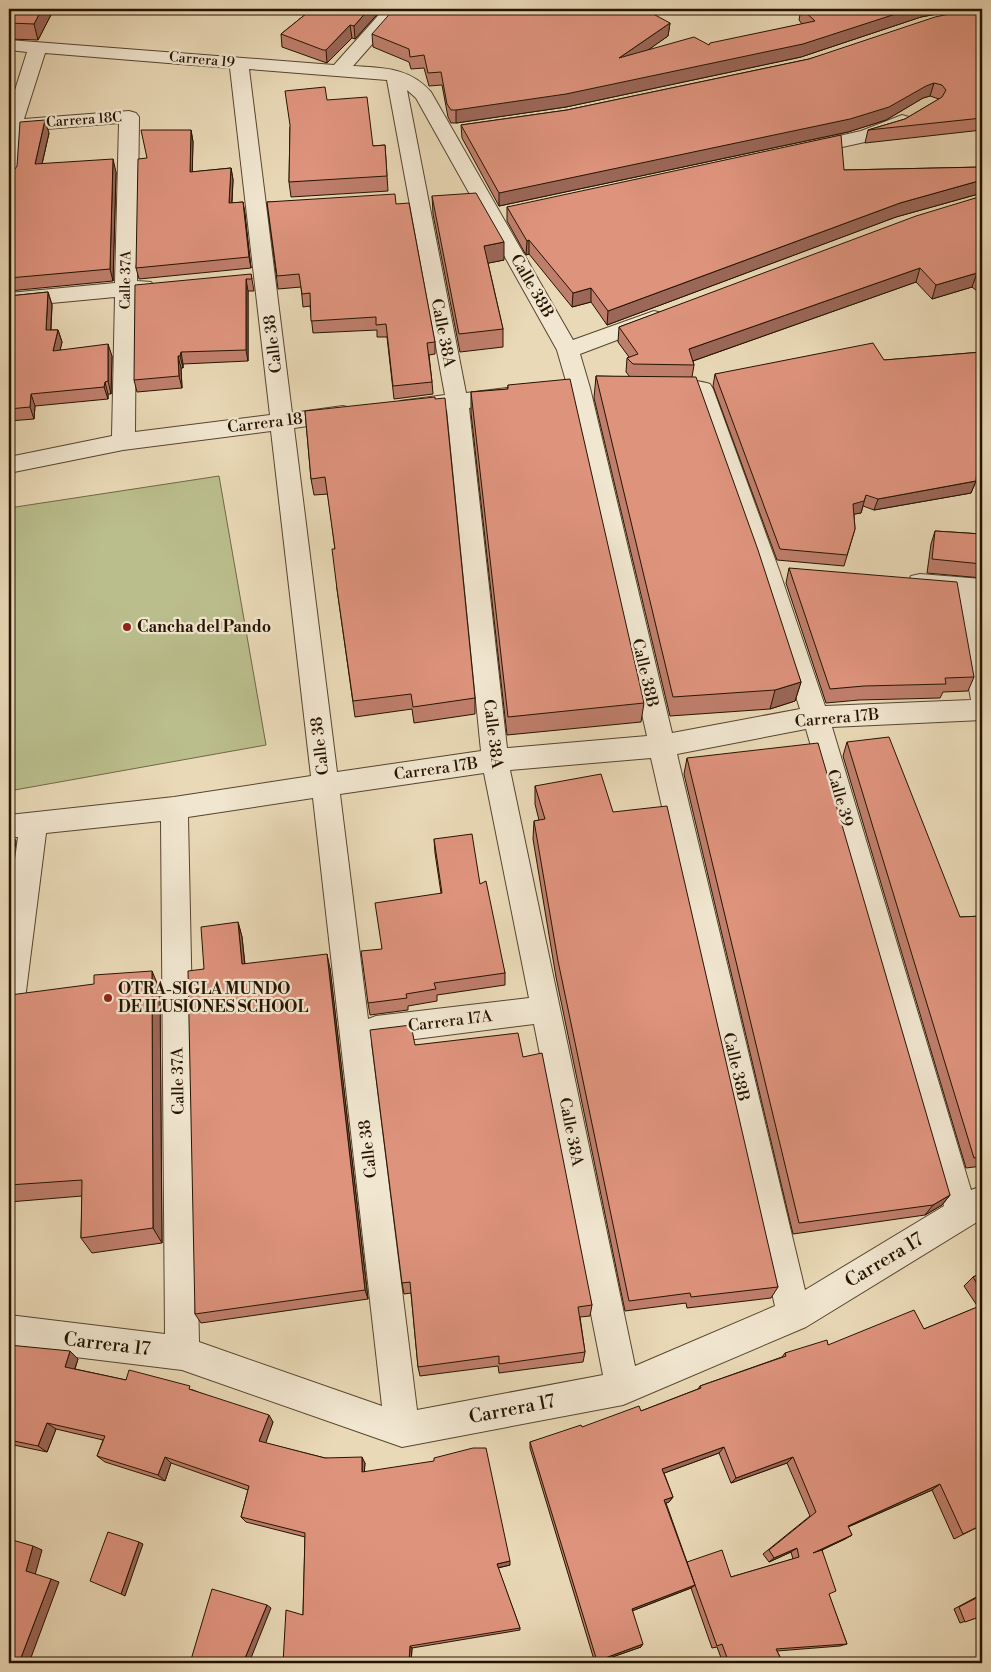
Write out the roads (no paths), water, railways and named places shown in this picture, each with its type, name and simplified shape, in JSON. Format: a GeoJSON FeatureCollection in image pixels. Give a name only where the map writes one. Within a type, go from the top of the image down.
{"type":"FeatureCollection","features":[{"type":"Feature","properties":{"kind":"street"},"geometry":{"type":"LineString","coordinates":[[338,71],[394,9]]}},
{"type":"Feature","properties":{"kind":"street","name":"Carrera 19"},"geometry":{"type":"LineString","coordinates":[[9,45],[395,75]]}},
{"type":"Feature","properties":{"kind":"street"},"geometry":{"type":"LineString","coordinates":[[9,179],[11,126],[38,47]]}},
{"type":"Feature","properties":{"kind":"street","name":"Calle 38"},"geometry":{"type":"LineString","coordinates":[[239,63],[266,207],[255,277],[282,421],[402,1430]]}},
{"type":"Feature","properties":{"kind":"street","name":"Calle 38B"},"geometry":{"type":"LineString","coordinates":[[395,75],[417,88],[455,132],[470,195],[502,214],[568,350],[579,388],[794,1315]]}},
{"type":"Feature","properties":{"kind":"street","name":"Calle 38A"},"geometry":{"type":"LineString","coordinates":[[395,75],[416,198],[457,402],[495,760],[623,1388]]}},
{"type":"Feature","properties":{"kind":"street"},"geometry":{"type":"LineString","coordinates":[[784,153],[894,126],[916,113]]}},
{"type":"Feature","properties":{"kind":"street","name":"Carrera 18C"},"geometry":{"type":"LineString","coordinates":[[11,126],[129,117]]}},
{"type":"Feature","properties":{"kind":"street","name":"Calle 37A"},"geometry":{"type":"LineString","coordinates":[[124,442],[129,117]]}},
{"type":"Feature","properties":{"kind":"street"},"geometry":{"type":"LineString","coordinates":[[9,300],[166,285]]}},
{"type":"Feature","properties":{"kind":"street"},"geometry":{"type":"LineString","coordinates":[[568,350],[670,312]]}},
{"type":"Feature","properties":{"kind":"street","name":"Calle 39"},"geometry":{"type":"LineString","coordinates":[[645,388],[702,388],[777,571],[816,717],[972,1207]]}},
{"type":"Feature","properties":{"kind":"street"},"geometry":{"type":"LineString","coordinates":[[389,409],[532,393]]}},
{"type":"Feature","properties":{"kind":"street","name":"Carrera 18"},"geometry":{"type":"LineString","coordinates":[[9,465],[124,442],[360,412]]}},
{"type":"Feature","properties":{"kind":"street"},"geometry":{"type":"LineString","coordinates":[[895,581],[973,587],[982,696]]}},
{"type":"Feature","properties":{"kind":"street","name":"Carrera 17B"},"geometry":{"type":"LineString","coordinates":[[21,824],[174,808],[495,760],[662,746],[816,717],[982,710]]}},
{"type":"Feature","properties":{"kind":"street","name":"Calle 37A"},"geometry":{"type":"LineString","coordinates":[[174,808],[182,1353]]}},
{"type":"Feature","properties":{"kind":"street"},"geometry":{"type":"LineString","coordinates":[[9,1007],[21,824]]}},
{"type":"Feature","properties":{"kind":"street","name":"Carrera 17A"},"geometry":{"type":"LineString","coordinates":[[354,1032],[546,1009]]}},
{"type":"Feature","properties":{"kind":"street","name":"Carrera 17"},"geometry":{"type":"LineString","coordinates":[[9,1332],[182,1353],[402,1430],[623,1388],[794,1315],[972,1207]]}},
{"type":"Feature","properties":{"kind":"place","name":"Cancha del Pando"},"geometry":{"type":"Point","coordinates":[127,627]}},
{"type":"Feature","properties":{"kind":"place","name":"OTRA-SIGLA MUNDO DE ILUSIONES SCHOOL"},"geometry":{"type":"Point","coordinates":[108,998]}}]}
